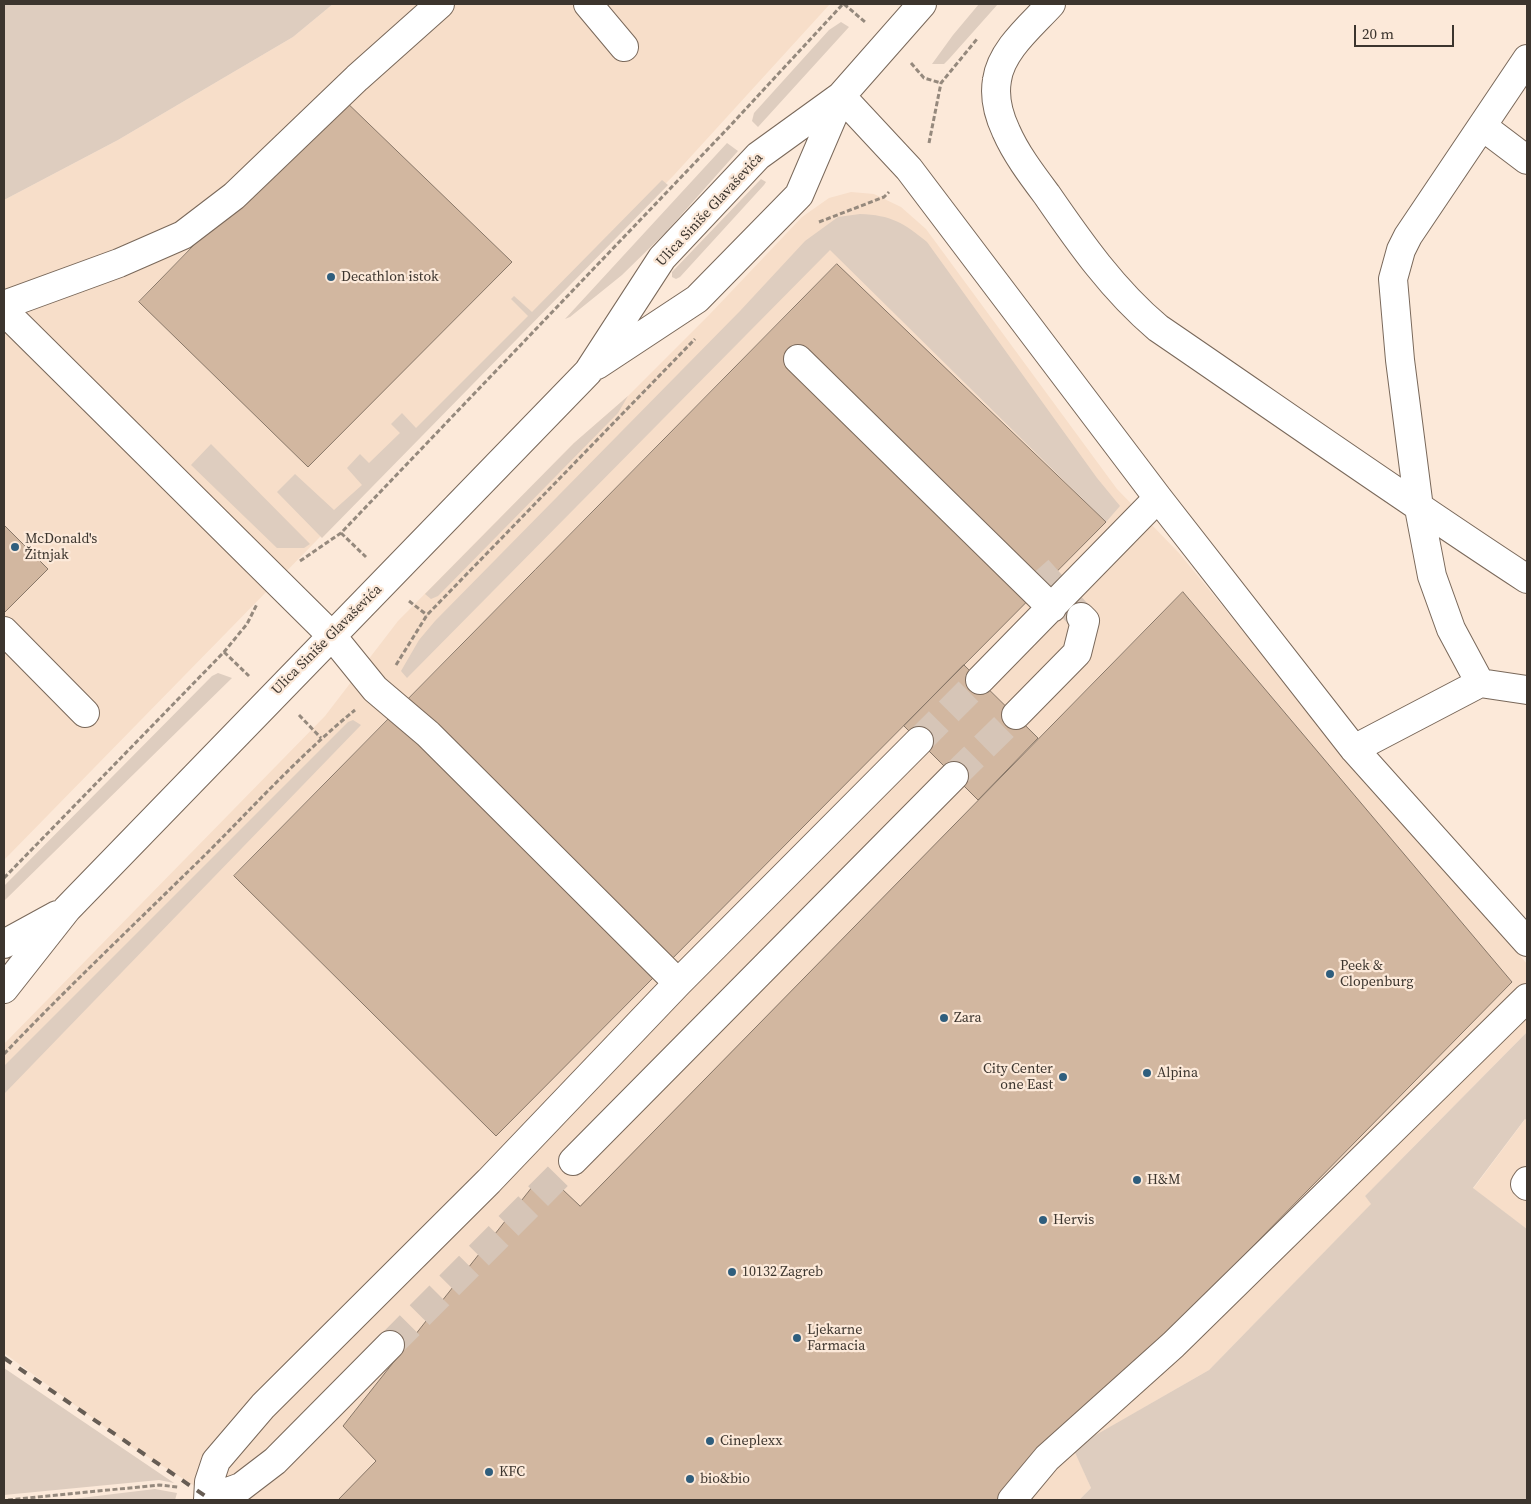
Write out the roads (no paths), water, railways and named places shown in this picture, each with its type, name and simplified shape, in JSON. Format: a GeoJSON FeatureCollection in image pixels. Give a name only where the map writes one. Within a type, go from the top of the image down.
{"type":"FeatureCollection","features":[{"type":"Feature","properties":{"kind":"street"},"geometry":{"type":"LineString","coordinates":[[4,305],[119,264],[183,235],[234,196],[357,78],[440,4]]}},
{"type":"Feature","properties":{"kind":"street"},"geometry":{"type":"LineString","coordinates":[[588,4],[624,47]]}},
{"type":"Feature","properties":{"kind":"street","name":"Ulica Siniše Glavaševića"},"geometry":{"type":"LineString","coordinates":[[4,989],[67,909],[588,372],[662,258],[758,156],[841,96],[922,4]]}},
{"type":"Feature","properties":{"kind":"street"},"geometry":{"type":"LineString","coordinates":[[1051,4],[1006,56],[1000,67],[996,94],[1006,131],[1018,154],[1069,227],[1118,290],[1158,328],[1301,424],[1419,508],[1527,579]]}},
{"type":"Feature","properties":{"kind":"street"},"geometry":{"type":"LineString","coordinates":[[1480,683],[1451,629],[1432,576],[1419,508],[1400,360],[1393,279],[1395,266],[1408,236],[1527,59]]}},
{"type":"Feature","properties":{"kind":"street"},"geometry":{"type":"LineString","coordinates":[[841,96],[909,169],[1158,498],[1354,749],[1527,942]]}},
{"type":"Feature","properties":{"kind":"street","name":"Ulica Siniše Glavaševića"},"geometry":{"type":"LineString","coordinates":[[588,372],[696,299],[799,195],[841,96]]}},
{"type":"Feature","properties":{"kind":"street"},"geometry":{"type":"LineString","coordinates":[[1482,126],[1527,160]]}},
{"type":"Feature","properties":{"kind":"street"},"geometry":{"type":"LineString","coordinates":[[4,312],[332,636],[375,689],[428,734],[678,983]]}},
{"type":"Feature","properties":{"kind":"street"},"geometry":{"type":"LineString","coordinates":[[798,359],[1052,608]]}},
{"type":"Feature","properties":{"kind":"street"},"geometry":{"type":"LineString","coordinates":[[980,680],[1158,498]]}},
{"type":"Feature","properties":{"kind":"street"},"geometry":{"type":"LineString","coordinates":[[1016,716],[1077,653],[1085,621],[1081,617]]}},
{"type":"Feature","properties":{"kind":"street"},"geometry":{"type":"LineString","coordinates":[[4,631],[85,713]]}},
{"type":"Feature","properties":{"kind":"street"},"geometry":{"type":"LineString","coordinates":[[1354,749],[1480,683],[1527,690]]}},
{"type":"Feature","properties":{"kind":"street"},"geometry":{"type":"LineString","coordinates":[[390,1345],[275,1461],[241,1487],[208,1499],[209,1482],[216,1461],[263,1406],[470,1200],[678,983],[919,741]]}},
{"type":"Feature","properties":{"kind":"street"},"geometry":{"type":"LineString","coordinates":[[572,1161],[954,776]]}},
{"type":"Feature","properties":{"kind":"street","name":"Ulica Siniše Glavaševića"},"geometry":{"type":"LineString","coordinates":[[4,944],[67,909]]}},
{"type":"Feature","properties":{"kind":"street"},"geometry":{"type":"LineString","coordinates":[[1012,1500],[1047,1458],[1173,1345],[1527,998]]}},
{"type":"Feature","properties":{"kind":"street"},"geometry":{"type":"LineString","coordinates":[[1527,1181],[1525,1184],[1527,1186]]}},
{"type":"Feature","properties":{"kind":"tunnel"},"geometry":{"type":"LineString","coordinates":[[1038,569],[1078,614]]}},
{"type":"Feature","properties":{"kind":"tunnel"},"geometry":{"type":"LineString","coordinates":[[919,741],[980,680]]}},
{"type":"Feature","properties":{"kind":"tunnel"},"geometry":{"type":"LineString","coordinates":[[954,776],[1016,715]]}},
{"type":"Feature","properties":{"kind":"tunnel"},"geometry":{"type":"LineString","coordinates":[[390,1345],[573,1161]]}},
{"type":"Feature","properties":{"kind":"railway"},"geometry":{"type":"LineString","coordinates":[[4,1358],[211,1500]]}},
{"type":"Feature","properties":{"kind":"place","name":"Decathlon istok"},"geometry":{"type":"Point","coordinates":[331,277]}},
{"type":"Feature","properties":{"kind":"place","name":"McDonald's Žitnjak"},"geometry":{"type":"Point","coordinates":[15,547]}},
{"type":"Feature","properties":{"kind":"place","name":"Peek & Clopenburg"},"geometry":{"type":"Point","coordinates":[1330,974]}},
{"type":"Feature","properties":{"kind":"place","name":"Zara"},"geometry":{"type":"Point","coordinates":[944,1018]}},
{"type":"Feature","properties":{"kind":"place","name":"Alpina"},"geometry":{"type":"Point","coordinates":[1147,1073]}},
{"type":"Feature","properties":{"kind":"place","name":"City Center one East"},"geometry":{"type":"Point","coordinates":[1063,1077]}},
{"type":"Feature","properties":{"kind":"place","name":"H&M"},"geometry":{"type":"Point","coordinates":[1137,1180]}},
{"type":"Feature","properties":{"kind":"place","name":"Hervis"},"geometry":{"type":"Point","coordinates":[1043,1220]}},
{"type":"Feature","properties":{"kind":"place","name":"10132 Zagreb"},"geometry":{"type":"Point","coordinates":[732,1272]}},
{"type":"Feature","properties":{"kind":"place","name":"Ljekarne Farmacia"},"geometry":{"type":"Point","coordinates":[797,1338]}},
{"type":"Feature","properties":{"kind":"place","name":"Cineplexx"},"geometry":{"type":"Point","coordinates":[710,1441]}},
{"type":"Feature","properties":{"kind":"place","name":"KFC"},"geometry":{"type":"Point","coordinates":[489,1472]}},
{"type":"Feature","properties":{"kind":"place","name":"bio&bio"},"geometry":{"type":"Point","coordinates":[690,1479]}}]}
